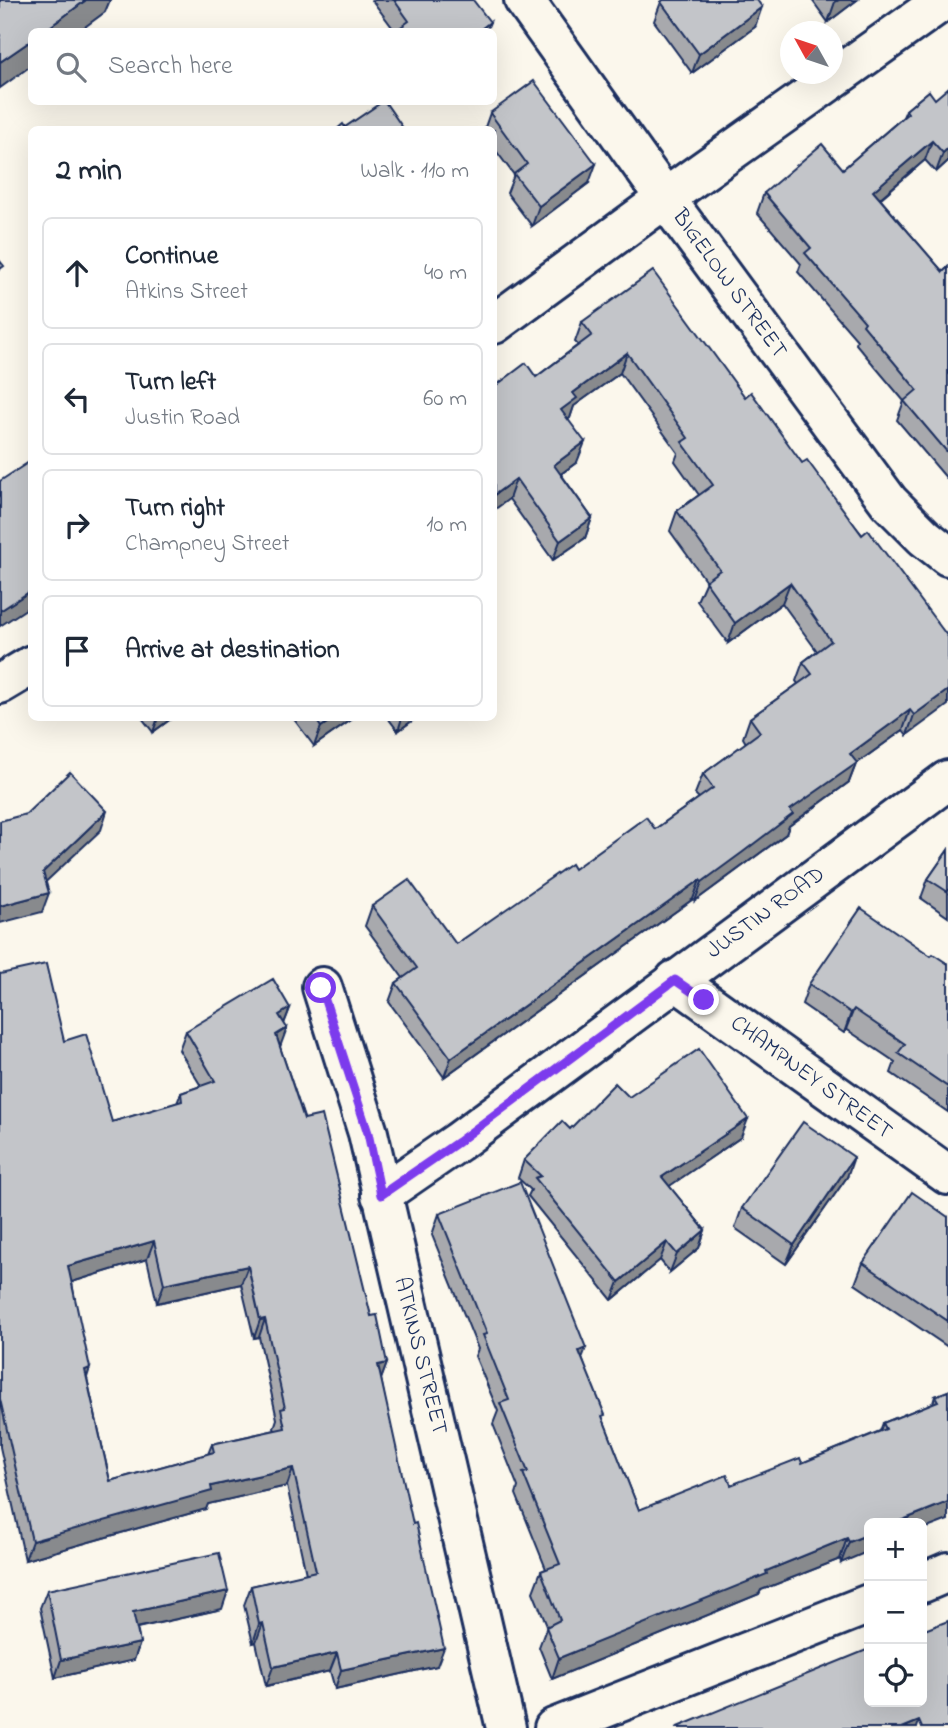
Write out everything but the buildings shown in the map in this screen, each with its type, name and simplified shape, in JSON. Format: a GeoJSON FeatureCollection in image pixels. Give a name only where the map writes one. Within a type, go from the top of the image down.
{"type":"FeatureCollection","features":[{"type":"Feature","properties":{"kind":"street","name":"BIGELOW STREET"},"geometry":{"type":"LineString","coordinates":[[524,0],[665,198],[889,502],[923,537],[948,556]]}},
{"type":"Feature","properties":{"kind":"street"},"geometry":{"type":"LineString","coordinates":[[497,322],[665,198],[944,0]]}},
{"type":"Feature","properties":{"kind":"street"},"geometry":{"type":"LineString","coordinates":[[0,684],[28,667]]}},
{"type":"Feature","properties":{"kind":"street","name":"JUSTIN ROAD"},"geometry":{"type":"LineString","coordinates":[[381,1195],[458,1142],[948,780]]}},
{"type":"Feature","properties":{"kind":"street","name":"CHAMPNEY STREET"},"geometry":{"type":"LineString","coordinates":[[675,980],[948,1175]]}},
{"type":"Feature","properties":{"kind":"street","name":"ATKINS STREET"},"geometry":{"type":"LineString","coordinates":[[321,988],[368,1133],[506,1728]]}},
{"type":"Feature","properties":{"kind":"street"},"geometry":{"type":"LineString","coordinates":[[927,1581],[948,1572]]}},
{"type":"Feature","properties":{"kind":"street"},"geometry":{"type":"LineString","coordinates":[[554,1728],[864,1606]]}},
{"type":"Feature","properties":{"kind":"route"},"geometry":{"type":"LineString","coordinates":[[321,988],[368,1133],[381,1195],[458,1142],[675,980],[704,1000]]}}]}
